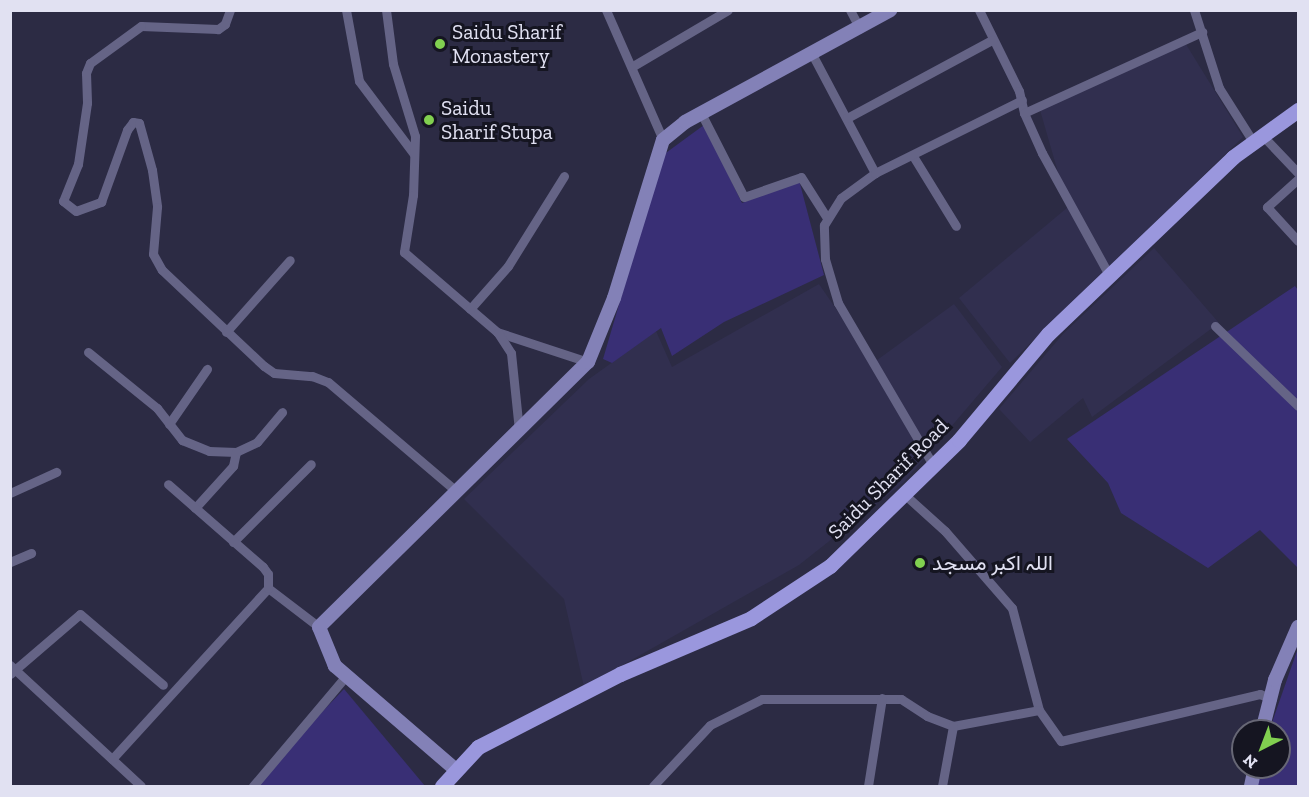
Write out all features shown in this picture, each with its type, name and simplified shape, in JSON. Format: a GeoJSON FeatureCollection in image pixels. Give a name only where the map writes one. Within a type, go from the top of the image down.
{"type":"FeatureCollection","features":[{"type":"Feature","properties":{"kind":"main road"},"geometry":{"type":"LineString","coordinates":[[1254,137],[1299,102]]}},
{"type":"Feature","properties":{"kind":"main road"},"geometry":{"type":"LineString","coordinates":[[1254,137],[1299,110]]}},
{"type":"Feature","properties":{"kind":"main road","name":"Saidu Sharif Road"},"geometry":{"type":"LineString","coordinates":[[442,786],[488,741],[620,674],[751,618],[831,566],[933,465],[1048,334],[1140,242],[1254,137]]}},
{"type":"Feature","properties":{"kind":"street"},"geometry":{"type":"LineString","coordinates":[[230,10],[225,24],[218,29],[141,26],[90,63],[86,73],[87,103],[78,164],[63,201],[76,211],[100,202],[127,130],[133,122],[139,123],[153,179],[156,262],[226,332],[274,373],[312,376],[328,382],[455,490]]}},
{"type":"Feature","properties":{"kind":"street"},"geometry":{"type":"LineString","coordinates":[[346,10],[359,81],[414,154]]}},
{"type":"Feature","properties":{"kind":"street"},"geometry":{"type":"LineString","coordinates":[[386,10],[393,64],[415,135],[404,252],[497,332],[511,353],[519,430]]}},
{"type":"Feature","properties":{"kind":"street"},"geometry":{"type":"LineString","coordinates":[[606,10],[633,66],[663,140]]}},
{"type":"Feature","properties":{"kind":"street"},"geometry":{"type":"LineString","coordinates":[[633,66],[728,10]]}},
{"type":"Feature","properties":{"kind":"street"},"geometry":{"type":"LineString","coordinates":[[850,10],[860,28]]}},
{"type":"Feature","properties":{"kind":"street"},"geometry":{"type":"LineString","coordinates":[[319,627],[455,490],[588,362],[614,298],[663,140],[701,113],[890,10]]}},
{"type":"Feature","properties":{"kind":"street"},"geometry":{"type":"LineString","coordinates":[[979,10],[1022,100],[1024,113],[1109,275]]}},
{"type":"Feature","properties":{"kind":"street"},"geometry":{"type":"LineString","coordinates":[[1194,10],[1219,88],[1254,137],[1299,173]]}},
{"type":"Feature","properties":{"kind":"street"},"geometry":{"type":"LineString","coordinates":[[1024,113],[1202,32]]}},
{"type":"Feature","properties":{"kind":"street"},"geometry":{"type":"LineString","coordinates":[[847,118],[992,40]]}},
{"type":"Feature","properties":{"kind":"street"},"geometry":{"type":"LineString","coordinates":[[812,54],[875,173]]}},
{"type":"Feature","properties":{"kind":"street"},"geometry":{"type":"LineString","coordinates":[[933,465],[838,303],[825,259],[827,218],[841,198],[875,173],[1022,100]]}},
{"type":"Feature","properties":{"kind":"street"},"geometry":{"type":"LineString","coordinates":[[701,113],[744,197],[801,177],[827,218]]}},
{"type":"Feature","properties":{"kind":"street"},"geometry":{"type":"LineString","coordinates":[[913,156],[956,226]]}},
{"type":"Feature","properties":{"kind":"street"},"geometry":{"type":"LineString","coordinates":[[470,309],[508,266],[564,176]]}},
{"type":"Feature","properties":{"kind":"street"},"geometry":{"type":"LineString","coordinates":[[1299,179],[1268,207],[1299,241]]}},
{"type":"Feature","properties":{"kind":"street"},"geometry":{"type":"LineString","coordinates":[[226,332],[290,260]]}},
{"type":"Feature","properties":{"kind":"street"},"geometry":{"type":"LineString","coordinates":[[1215,327],[1299,406]]}},
{"type":"Feature","properties":{"kind":"street"},"geometry":{"type":"LineString","coordinates":[[497,332],[588,362]]}},
{"type":"Feature","properties":{"kind":"street"},"geometry":{"type":"LineString","coordinates":[[88,352],[157,408],[182,440],[209,451],[236,452],[257,442],[282,412]]}},
{"type":"Feature","properties":{"kind":"street"},"geometry":{"type":"LineString","coordinates":[[170,424],[207,369]]}},
{"type":"Feature","properties":{"kind":"street"},"geometry":{"type":"LineString","coordinates":[[195,508],[233,465],[236,452]]}},
{"type":"Feature","properties":{"kind":"street"},"geometry":{"type":"LineString","coordinates":[[233,542],[312,464]]}},
{"type":"Feature","properties":{"kind":"street"},"geometry":{"type":"LineString","coordinates":[[10,493],[56,472]]}},
{"type":"Feature","properties":{"kind":"street"},"geometry":{"type":"LineString","coordinates":[[112,759],[268,588],[268,574],[263,567],[168,484]]}},
{"type":"Feature","properties":{"kind":"street"},"geometry":{"type":"LineString","coordinates":[[904,494],[945,531],[1012,608],[1039,710],[1061,741],[1260,694],[1272,699]]}},
{"type":"Feature","properties":{"kind":"street"},"geometry":{"type":"LineString","coordinates":[[10,562],[32,553]]}},
{"type":"Feature","properties":{"kind":"street"},"geometry":{"type":"LineString","coordinates":[[268,588],[319,627],[328,656],[345,676],[456,770]]}},
{"type":"Feature","properties":{"kind":"street"},"geometry":{"type":"LineString","coordinates":[[141,786],[13,670],[80,614],[163,685]]}},
{"type":"Feature","properties":{"kind":"street"},"geometry":{"type":"LineString","coordinates":[[1266,719],[1275,680],[1299,627]]}},
{"type":"Feature","properties":{"kind":"street"},"geometry":{"type":"LineString","coordinates":[[253,786],[345,676]]}},
{"type":"Feature","properties":{"kind":"street"},"geometry":{"type":"LineString","coordinates":[[868,786],[882,698]]}},
{"type":"Feature","properties":{"kind":"street"},"geometry":{"type":"LineString","coordinates":[[653,786],[710,725],[762,699],[901,699],[927,716],[953,726],[1039,710]]}},
{"type":"Feature","properties":{"kind":"street"},"geometry":{"type":"LineString","coordinates":[[942,786],[953,726]]}},
{"type":"Feature","properties":{"kind":"shaded area"},"geometry":{"type":"Polygon","coordinates":[[[1184,41],[1243,137],[1010,363],[959,298],[1068,207],[1040,110],[1184,41]]]}},
{"type":"Feature","properties":{"kind":"shaded area"},"geometry":{"type":"Polygon","coordinates":[[[704,125],[742,203],[799,180],[824,275],[724,322],[672,356],[661,328],[612,363],[603,359],[663,155],[704,125]]]}},
{"type":"Feature","properties":{"kind":"shaded area"},"geometry":{"type":"Polygon","coordinates":[[[1154,248],[1219,323],[1092,417],[1083,398],[1030,442],[999,409],[1063,334],[1154,248]]]}},
{"type":"Feature","properties":{"kind":"shaded area"},"geometry":{"type":"Polygon","coordinates":[[[819,284],[873,363],[954,304],[1002,367],[904,482],[799,565],[584,687],[564,599],[464,499],[589,379],[656,331],[672,367],[819,284]]]}},
{"type":"Feature","properties":{"kind":"shaded area"},"geometry":{"type":"Polygon","coordinates":[[[1295,286],[1298,290],[1298,568],[1260,530],[1208,568],[1121,513],[1108,483],[1067,439],[1295,286]]]}},
{"type":"Feature","properties":{"kind":"shaded area"},"geometry":{"type":"Polygon","coordinates":[[[1298,648],[1298,786],[1251,786],[1253,779],[1291,779],[1291,719],[1273,719],[1298,648]]]}},
{"type":"Feature","properties":{"kind":"shaded area"},"geometry":{"type":"Polygon","coordinates":[[[344,689],[425,786],[258,786],[255,782],[344,689]]]}},
{"type":"Feature","properties":{"kind":"place","name":"Saidu Sharif Monastery"},"geometry":{"type":"Point","coordinates":[440,44]}},
{"type":"Feature","properties":{"kind":"place","name":"Saidu Sharif Stupa"},"geometry":{"type":"Point","coordinates":[429,120]}},
{"type":"Feature","properties":{"kind":"place","name":"اللہ اکبر مسجد"},"geometry":{"type":"Point","coordinates":[920,563]}}]}
